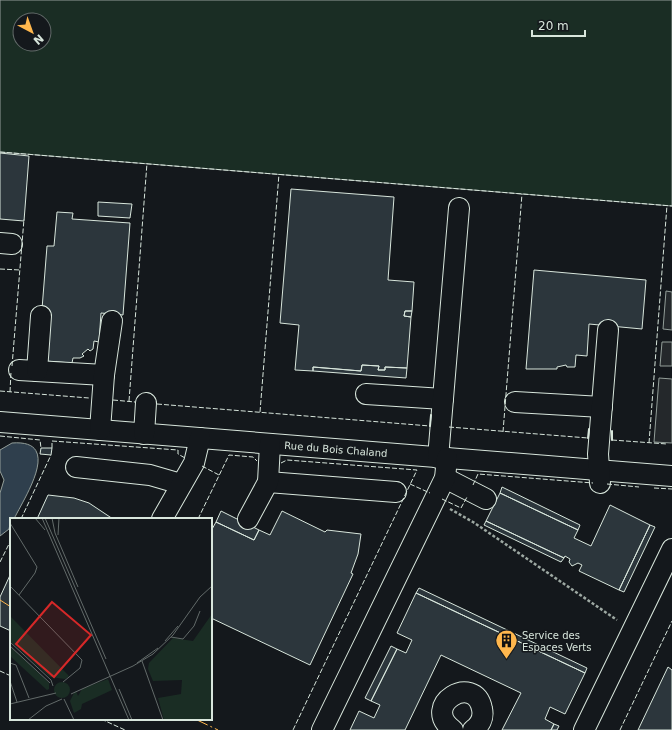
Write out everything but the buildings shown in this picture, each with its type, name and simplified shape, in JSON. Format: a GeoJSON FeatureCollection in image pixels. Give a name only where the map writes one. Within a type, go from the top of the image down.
{"type":"FeatureCollection","features":[{"type":"Feature","properties":{"kind":"street"},"geometry":{"type":"LineString","coordinates":[[322,730],[445,478],[442,458],[443,399],[459,208]]}},
{"type":"Feature","properties":{"kind":"street"},"geometry":{"type":"LineString","coordinates":[[41,316],[28,370],[104,375]]}},
{"type":"Feature","properties":{"kind":"street"},"geometry":{"type":"LineString","coordinates":[[100,430],[104,375],[112,321]]}},
{"type":"Feature","properties":{"kind":"street"},"geometry":{"type":"LineString","coordinates":[[600,477],[598,454],[608,330]]}},
{"type":"Feature","properties":{"kind":"street"},"geometry":{"type":"LineString","coordinates":[[366,394],[443,399]]}},
{"type":"Feature","properties":{"kind":"street"},"geometry":{"type":"LineString","coordinates":[[515,402],[602,407]]}},
{"type":"Feature","properties":{"kind":"street"},"geometry":{"type":"LineString","coordinates":[[144,434],[146,403]]}},
{"type":"Feature","properties":{"kind":"street","name":"Rue du Bois Chaland"},"geometry":{"type":"LineString","coordinates":[[0,422],[442,458],[600,477],[647,481],[672,476]]}},
{"type":"Feature","properties":{"kind":"street"},"geometry":{"type":"LineString","coordinates":[[163,518],[194,462],[200,438]]}},
{"type":"Feature","properties":{"kind":"street"},"geometry":{"type":"LineString","coordinates":[[248,519],[268,482],[270,444]]}},
{"type":"Feature","properties":{"kind":"street"},"geometry":{"type":"LineString","coordinates":[[76,467],[150,475],[182,484]]}},
{"type":"Feature","properties":{"kind":"street"},"geometry":{"type":"LineString","coordinates":[[445,478],[486,499]]}},
{"type":"Feature","properties":{"kind":"street"},"geometry":{"type":"LineString","coordinates":[[268,482],[396,492]]}},
{"type":"Feature","properties":{"kind":"street"},"geometry":{"type":"LineString","coordinates":[[584,730],[672,549]]}},
{"type":"Feature","properties":{"kind":"street"},"geometry":{"type":"LineString","coordinates":[[452,730],[445,722],[442,709],[449,698],[460,692],[472,694],[482,705],[482,718],[473,730]]}},
{"type":"Feature","properties":{"kind":"path"},"geometry":{"type":"LineString","coordinates":[[434,500],[473,522],[616,619],[633,628]]}},
{"type":"Feature","properties":{"kind":"green space"},"geometry":{"type":"Polygon","coordinates":[[[0,0],[672,0],[672,206],[0,152],[0,0]]]}},
{"type":"Feature","properties":{"kind":"shaded area"},"geometry":{"type":"Polygon","coordinates":[[[666,291],[672,292],[672,330],[663,329],[666,291]]]}},
{"type":"Feature","properties":{"kind":"shaded area"},"geometry":{"type":"Polygon","coordinates":[[[662,342],[672,342],[672,366],[660,366],[662,342]]]}},
{"type":"Feature","properties":{"kind":"shaded area"},"geometry":{"type":"Polygon","coordinates":[[[659,378],[672,379],[672,443],[654,442],[659,378]]]}},
{"type":"Feature","properties":{"kind":"water"},"geometry":{"type":"Polygon","coordinates":[[[12,443],[27,444],[36,450],[38,460],[36,472],[25,498],[15,518],[10,518],[9,529],[0,536],[0,493],[4,480],[0,471],[0,450],[12,443]]]}},
{"type":"Feature","properties":{"kind":"fence"},"geometry":{"type":"LineString","coordinates":[[0,152],[672,206]]}},
{"type":"Feature","properties":{"kind":"fence"},"geometry":{"type":"LineString","coordinates":[[129,401],[147,163]]}},
{"type":"Feature","properties":{"kind":"fence"},"geometry":{"type":"LineString","coordinates":[[260,412],[279,174]]}},
{"type":"Feature","properties":{"kind":"fence"},"geometry":{"type":"LineString","coordinates":[[503,432],[522,194]]}},
{"type":"Feature","properties":{"kind":"fence"},"geometry":{"type":"LineString","coordinates":[[649,443],[667,205]]}},
{"type":"Feature","properties":{"kind":"fence"},"geometry":{"type":"LineString","coordinates":[[12,366],[24,219]]}},
{"type":"Feature","properties":{"kind":"fence"},"geometry":{"type":"LineString","coordinates":[[0,269],[20,270]]}},
{"type":"Feature","properties":{"kind":"fence"},"geometry":{"type":"LineString","coordinates":[[10,392],[11,372]]}},
{"type":"Feature","properties":{"kind":"fence"},"geometry":{"type":"LineString","coordinates":[[0,391],[89,398]]}},
{"type":"Feature","properties":{"kind":"fence"},"geometry":{"type":"LineString","coordinates":[[113,400],[135,402]]}},
{"type":"Feature","properties":{"kind":"fence"},"geometry":{"type":"LineString","coordinates":[[157,404],[430,426]]}},
{"type":"Feature","properties":{"kind":"fence"},"geometry":{"type":"LineString","coordinates":[[449,427],[588,438]]}},
{"type":"Feature","properties":{"kind":"fence"},"geometry":{"type":"LineString","coordinates":[[0,436],[40,440],[41,448]]}},
{"type":"Feature","properties":{"kind":"fence"},"geometry":{"type":"LineString","coordinates":[[612,440],[667,444]]}},
{"type":"Feature","properties":{"kind":"fence"},"geometry":{"type":"LineString","coordinates":[[52,448],[52,441],[178,450],[178,454],[185,458]]}},
{"type":"Feature","properties":{"kind":"fence"},"geometry":{"type":"LineString","coordinates":[[21,518],[51,455]]}},
{"type":"Feature","properties":{"kind":"fence"},"geometry":{"type":"LineString","coordinates":[[198,518],[229,455],[253,457],[257,461]]}},
{"type":"Feature","properties":{"kind":"fence"},"geometry":{"type":"LineString","coordinates":[[281,463],[287,460],[417,470],[293,730]]}},
{"type":"Feature","properties":{"kind":"fence"},"geometry":{"type":"LineString","coordinates":[[202,466],[219,475]]}},
{"type":"Feature","properties":{"kind":"fence"},"geometry":{"type":"LineString","coordinates":[[473,485],[478,474],[593,483]]}},
{"type":"Feature","properties":{"kind":"fence"},"geometry":{"type":"LineString","coordinates":[[410,484],[430,493]]}},
{"type":"Feature","properties":{"kind":"fence"},"geometry":{"type":"LineString","coordinates":[[607,484],[639,487]]}},
{"type":"Feature","properties":{"kind":"fence"},"geometry":{"type":"LineString","coordinates":[[654,488],[672,489]]}},
{"type":"Feature","properties":{"kind":"fence"},"geometry":{"type":"LineString","coordinates":[[442,499],[461,508],[467,497]]}},
{"type":"Feature","properties":{"kind":"fence"},"geometry":{"type":"LineString","coordinates":[[0,562],[10,542]]}},
{"type":"Feature","properties":{"kind":"fence"},"geometry":{"type":"LineString","coordinates":[[620,730],[672,621]]}},
{"type":"Feature","properties":{"kind":"fence"},"geometry":{"type":"LineString","coordinates":[[0,671],[10,676]]}},
{"type":"Feature","properties":{"kind":"fence"},"geometry":{"type":"LineString","coordinates":[[103,720],[125,730]]}},
{"type":"Feature","properties":{"kind":"wall"},"geometry":{"type":"LineString","coordinates":[[430,426],[431,415]]}},
{"type":"Feature","properties":{"kind":"wall"},"geometry":{"type":"LineString","coordinates":[[588,438],[589,429]]}},
{"type":"Feature","properties":{"kind":"wall"},"geometry":{"type":"LineString","coordinates":[[612,431],[612,440]]}},
{"type":"Feature","properties":{"kind":"power"},"geometry":{"type":"LineString","coordinates":[[0,600],[10,606]]}},
{"type":"Feature","properties":{"kind":"power"},"geometry":{"type":"LineString","coordinates":[[197,720],[218,730]]}},
{"type":"Feature","properties":{"kind":"place","name":"Service des Espaces Verts"},"geometry":{"type":"Point","coordinates":[506,660]}}]}
